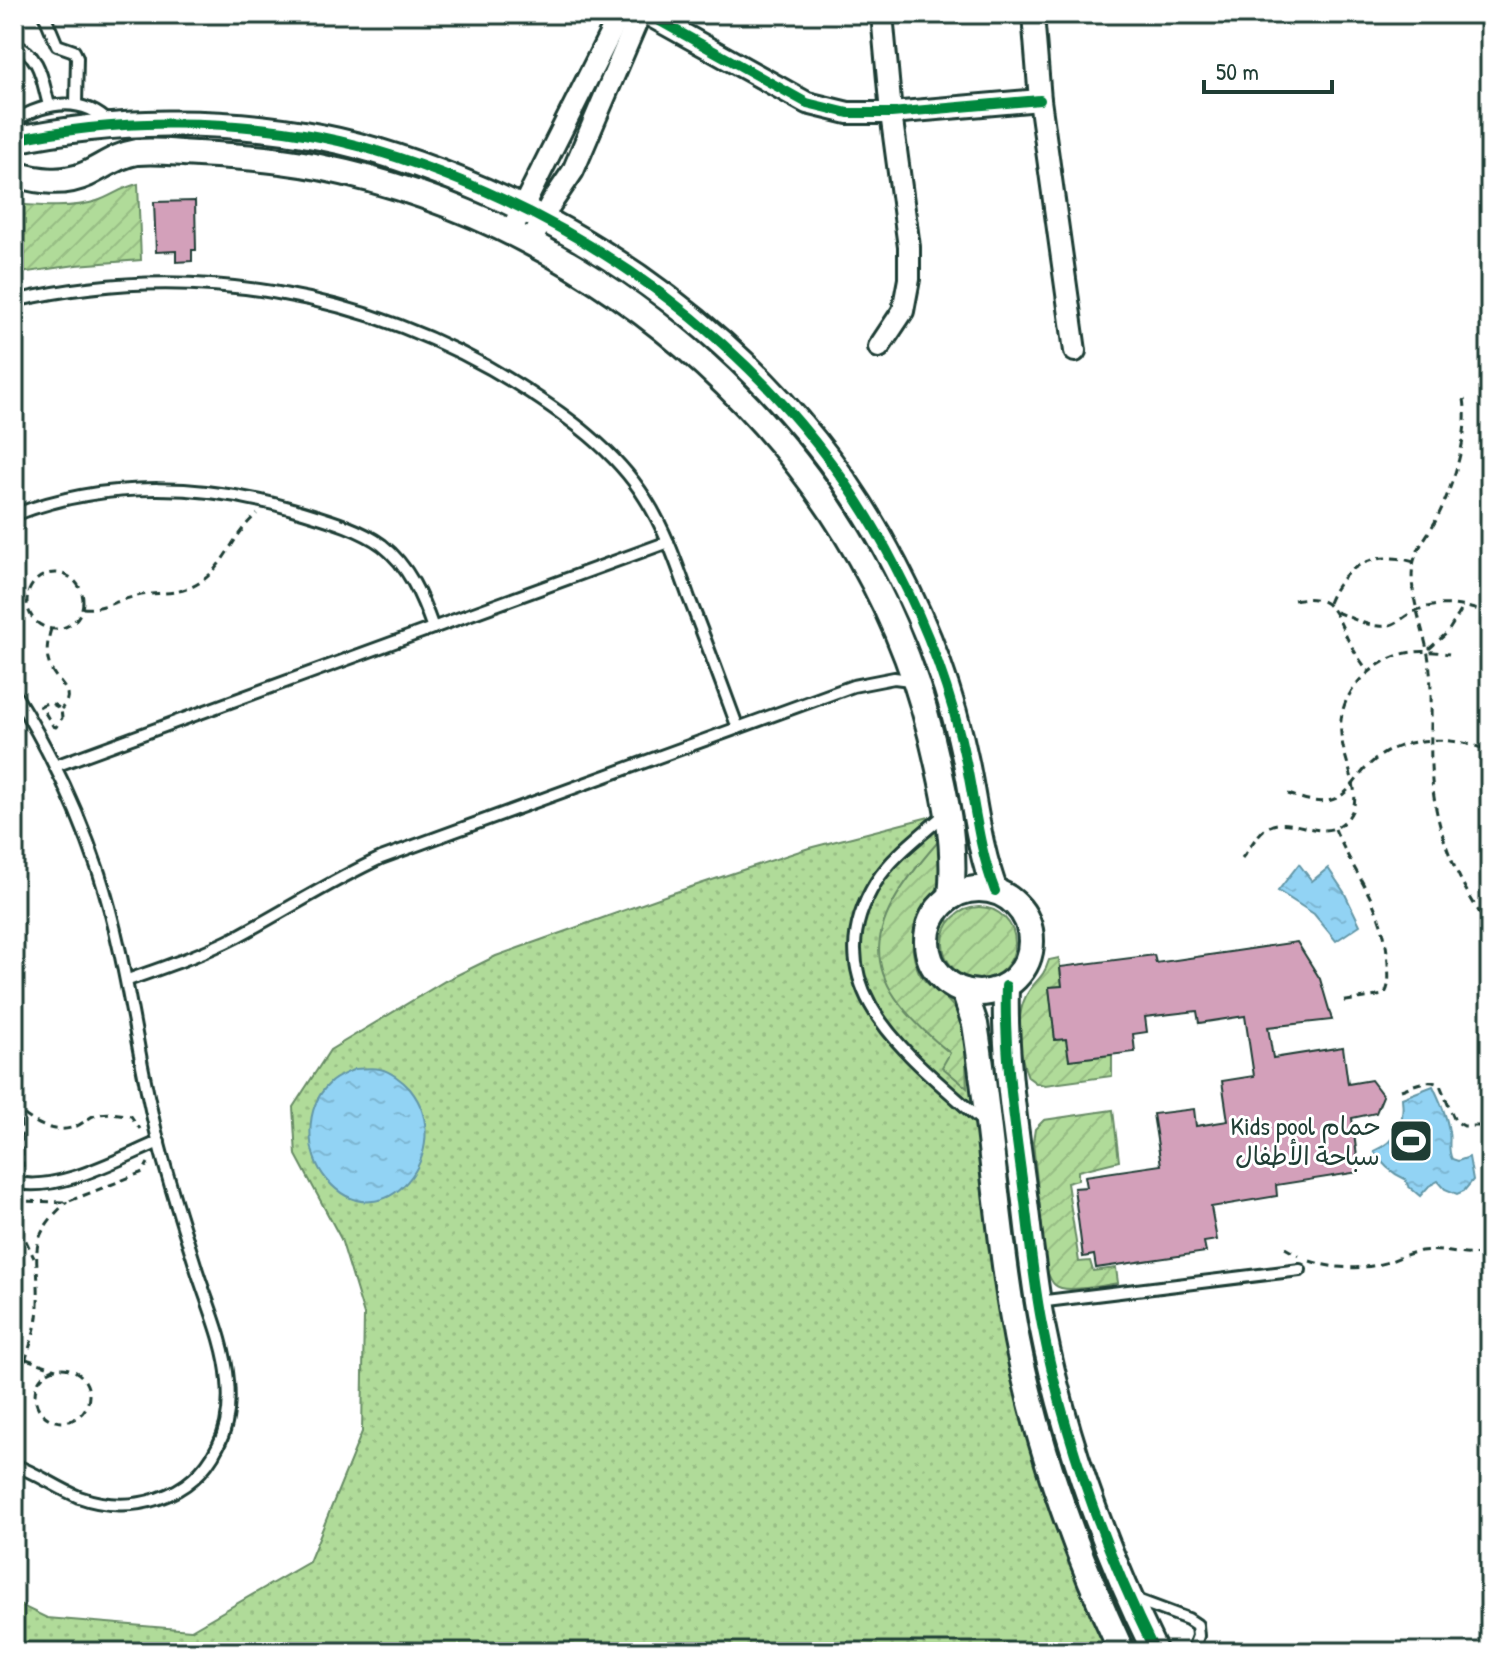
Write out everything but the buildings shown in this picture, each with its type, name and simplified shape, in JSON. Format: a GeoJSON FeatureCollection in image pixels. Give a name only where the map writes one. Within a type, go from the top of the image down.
{"type":"FeatureCollection","features":[{"type":"Feature","properties":{"kind":"street"},"geometry":{"type":"LineString","coordinates":[[521,236],[533,213],[567,118],[620,14]]}},
{"type":"Feature","properties":{"kind":"street"},"geometry":{"type":"LineString","coordinates":[[533,213],[573,171],[640,14]]}},
{"type":"Feature","properties":{"kind":"street"},"geometry":{"type":"LineString","coordinates":[[647,14],[807,103],[848,113],[891,113],[1040,100]]}},
{"type":"Feature","properties":{"kind":"street"},"geometry":{"type":"LineString","coordinates":[[879,347],[903,311],[909,279],[909,247],[891,113],[882,14]]}},
{"type":"Feature","properties":{"kind":"street"},"geometry":{"type":"LineString","coordinates":[[1033,14],[1040,100],[1075,351]]}},
{"type":"Feature","properties":{"kind":"street"},"geometry":{"type":"LineString","coordinates":[[567,118],[591,129]]}},
{"type":"Feature","properties":{"kind":"street"},"geometry":{"type":"LineString","coordinates":[[14,140],[115,128],[198,124],[253,127],[322,137],[389,154],[454,178],[533,213],[639,276],[695,319],[736,356],[794,418],[832,464],[895,564],[941,674],[966,762],[982,853],[995,891]]}},
{"type":"Feature","properties":{"kind":"street"},"geometry":{"type":"LineString","coordinates":[[115,128],[120,156]]}},
{"type":"Feature","properties":{"kind":"street"},"geometry":{"type":"LineString","coordinates":[[14,174],[37,181],[61,181],[85,175],[120,156],[142,152],[253,157],[318,167],[408,190],[445,203],[521,236],[623,298],[677,340],[727,386],[773,436],[809,480],[863,564],[894,628],[928,724],[948,812],[954,857],[951,897]]}},
{"type":"Feature","properties":{"kind":"street"},"geometry":{"type":"LineString","coordinates":[[965,891],[995,891],[1018,906],[1030,929],[1031,942],[1024,967],[1006,986],[992,991],[964,991],[952,986],[933,967],[926,941],[933,916],[951,897],[965,891]]}},
{"type":"Feature","properties":{"kind":"street"},"geometry":{"type":"LineString","coordinates":[[1006,986],[1009,1079],[1038,1302],[1052,1372],[1077,1461],[1126,1590],[1155,1652]]}},
{"type":"Feature","properties":{"kind":"street"},"geometry":{"type":"LineString","coordinates":[[964,991],[975,1024],[1011,1306],[1036,1420],[1078,1548],[1122,1652]]}},
{"type":"Feature","properties":{"kind":"lane"},"geometry":{"type":"LineString","coordinates":[[44,14],[57,45],[74,51],[77,57],[76,104]]}},
{"type":"Feature","properties":{"kind":"lane"},"geometry":{"type":"LineString","coordinates":[[14,45],[33,56],[49,105]]}},
{"type":"Feature","properties":{"kind":"lane"},"geometry":{"type":"LineString","coordinates":[[14,121],[49,105],[76,104],[93,110],[115,128]]}},
{"type":"Feature","properties":{"kind":"lane"},"geometry":{"type":"LineString","coordinates":[[14,301],[110,285],[167,282],[278,292],[319,300],[387,320],[439,341],[488,366],[576,424],[613,457],[645,497],[668,542],[738,728]]}},
{"type":"Feature","properties":{"kind":"lane"},"geometry":{"type":"LineString","coordinates":[[14,515],[69,499],[171,487],[223,492],[274,503],[323,518],[382,545],[405,569],[422,596],[433,628]]}},
{"type":"Feature","properties":{"kind":"lane"},"geometry":{"type":"LineString","coordinates":[[55,766],[668,542]]}},
{"type":"Feature","properties":{"kind":"lane"},"geometry":{"type":"LineString","coordinates":[[128,980],[182,961],[235,937],[332,881],[381,858],[871,681],[894,678],[915,681]]}},
{"type":"Feature","properties":{"kind":"lane"},"geometry":{"type":"LineString","coordinates":[[14,693],[55,766],[98,871],[128,980],[159,1142],[221,1339],[228,1382],[229,1415],[219,1446],[200,1473],[173,1493],[142,1504],[109,1505],[77,1496],[14,1465]]}},
{"type":"Feature","properties":{"kind":"lane"},"geometry":{"type":"LineString","coordinates":[[948,812],[894,860],[877,881],[862,917],[857,956],[861,982],[870,1007],[884,1029],[987,1125]]}},
{"type":"Feature","properties":{"kind":"lane"},"geometry":{"type":"LineString","coordinates":[[14,1182],[35,1186],[49,1184],[159,1142]]}},
{"type":"Feature","properties":{"kind":"lane"},"geometry":{"type":"LineString","coordinates":[[1038,1302],[1300,1270]]}},
{"type":"Feature","properties":{"kind":"lane"},"geometry":{"type":"LineString","coordinates":[[1126,1590],[1142,1603],[1197,1625],[1198,1636],[1192,1652]]}},
{"type":"Feature","properties":{"kind":"path"},"geometry":{"type":"LineString","coordinates":[[1464,399],[1464,440],[1445,500],[1414,562],[1412,578],[1431,681],[1434,799],[1441,833],[1452,865],[1490,928]]}},
{"type":"Feature","properties":{"kind":"path"},"geometry":{"type":"LineString","coordinates":[[83,608],[105,607],[129,598],[174,593],[197,584],[216,570],[251,518],[274,503]]}},
{"type":"Feature","properties":{"kind":"path"},"geometry":{"type":"LineString","coordinates":[[1328,603],[1342,577],[1368,560],[1383,557],[1414,562]]}},
{"type":"Feature","properties":{"kind":"path"},"geometry":{"type":"LineString","coordinates":[[44,575],[67,575],[82,592],[83,608],[68,626],[43,627],[31,616],[28,592],[44,575]]}},
{"type":"Feature","properties":{"kind":"path"},"geometry":{"type":"LineString","coordinates":[[14,587],[28,592]]}},
{"type":"Feature","properties":{"kind":"path"},"geometry":{"type":"LineString","coordinates":[[1294,600],[1316,598],[1328,603],[1369,672]]}},
{"type":"Feature","properties":{"kind":"path"},"geometry":{"type":"LineString","coordinates":[[1336,612],[1377,626],[1387,626],[1419,610],[1442,605],[1482,611]]}},
{"type":"Feature","properties":{"kind":"path"},"geometry":{"type":"LineString","coordinates":[[1427,650],[1447,633],[1464,606]]}},
{"type":"Feature","properties":{"kind":"path"},"geometry":{"type":"LineString","coordinates":[[41,706],[55,727],[62,718],[61,709],[68,697],[48,659],[51,629]]}},
{"type":"Feature","properties":{"kind":"path"},"geometry":{"type":"LineString","coordinates":[[1242,858],[1264,830],[1274,824],[1286,823],[1316,831],[1334,829],[1351,814],[1355,804],[1354,781],[1343,754],[1340,730],[1348,698],[1369,672],[1396,655],[1427,650],[1449,654]]}},
{"type":"Feature","properties":{"kind":"path"},"geometry":{"type":"LineString","coordinates":[[27,714],[51,703],[61,709]]}},
{"type":"Feature","properties":{"kind":"path"},"geometry":{"type":"LineString","coordinates":[[1288,794],[1313,802],[1337,798],[1348,791],[1370,764],[1388,751],[1409,743],[1453,741],[1490,751]]}},
{"type":"Feature","properties":{"kind":"path"},"geometry":{"type":"LineString","coordinates":[[1334,829],[1376,907],[1389,967],[1388,988],[1384,995],[1340,1002]]}},
{"type":"Feature","properties":{"kind":"path"},"geometry":{"type":"LineString","coordinates":[[14,1036],[23,1167]]}},
{"type":"Feature","properties":{"kind":"path"},"geometry":{"type":"LineString","coordinates":[[1401,1090],[1436,1082],[1455,1121],[1464,1126],[1490,1126]]}},
{"type":"Feature","properties":{"kind":"path"},"geometry":{"type":"LineString","coordinates":[[14,1105],[39,1125],[62,1129],[77,1126],[98,1114],[131,1116],[138,1124],[148,1161],[143,1172],[67,1202],[14,1201]]}},
{"type":"Feature","properties":{"kind":"path"},"geometry":{"type":"LineString","coordinates":[[35,1262],[44,1226],[67,1202]]}},
{"type":"Feature","properties":{"kind":"path"},"geometry":{"type":"LineString","coordinates":[[14,1215],[35,1262],[38,1285],[38,1308],[26,1359],[14,1387]]}},
{"type":"Feature","properties":{"kind":"path"},"geometry":{"type":"LineString","coordinates":[[1285,1248],[1323,1265],[1343,1268],[1384,1263],[1419,1251],[1463,1255],[1490,1253]]}},
{"type":"Feature","properties":{"kind":"path"},"geometry":{"type":"LineString","coordinates":[[26,1359],[73,1371],[80,1376],[88,1390],[88,1399],[81,1414],[67,1422],[50,1420],[38,1409],[35,1401],[37,1384],[48,1372],[56,1369]]}},
{"type":"Feature","properties":{"kind":"green space"},"geometry":{"type":"Polygon","coordinates":[[[138,184],[141,260],[21,273],[14,248],[14,204],[87,204],[138,184]]]}},
{"type":"Feature","properties":{"kind":"green space"},"geometry":{"type":"Polygon","coordinates":[[[935,817],[999,1305],[1046,1502],[1112,1652],[14,1652],[14,1602],[47,1618],[191,1630],[309,1562],[362,1432],[364,1315],[341,1239],[296,1155],[293,1107],[330,1050],[445,981],[496,956],[809,848],[935,817]]]}},
{"type":"Feature","properties":{"kind":"green space"},"geometry":{"type":"Polygon","coordinates":[[[944,835],[941,877],[918,924],[913,951],[919,973],[949,1001],[959,1018],[964,1037],[967,1088],[942,1067],[950,1053],[917,1024],[895,997],[883,972],[879,947],[884,922],[897,896],[944,835]]]}},
{"type":"Feature","properties":{"kind":"green space"},"geometry":{"type":"Polygon","coordinates":[[[979,907],[999,913],[1009,923],[1015,943],[1009,963],[999,973],[979,979],[959,973],[949,963],[943,943],[949,923],[959,913],[979,907]]]}},
{"type":"Feature","properties":{"kind":"green space"},"geometry":{"type":"Polygon","coordinates":[[[1059,958],[1062,986],[1049,988],[1055,1040],[1066,1039],[1069,1060],[1112,1055],[1112,1076],[1045,1085],[1028,1077],[1022,1058],[1020,1015],[1029,991],[1049,960],[1059,958]]]}},
{"type":"Feature","properties":{"kind":"green space"},"geometry":{"type":"Polygon","coordinates":[[[1113,1110],[1119,1161],[1078,1171],[1078,1180],[1067,1183],[1079,1262],[1090,1261],[1093,1271],[1116,1268],[1118,1283],[1060,1288],[1052,1281],[1046,1268],[1033,1142],[1035,1129],[1044,1120],[1113,1110]]]}},
{"type":"Feature","properties":{"kind":"water"},"geometry":{"type":"Polygon","coordinates":[[[1299,864],[1312,881],[1328,868],[1360,925],[1336,941],[1314,914],[1278,891],[1299,864]]]}},
{"type":"Feature","properties":{"kind":"water"},"geometry":{"type":"Polygon","coordinates":[[[377,1068],[396,1077],[410,1089],[423,1113],[425,1138],[420,1161],[408,1181],[390,1195],[370,1201],[348,1197],[327,1180],[311,1145],[312,1118],[321,1094],[334,1079],[355,1069],[377,1068]]]}},
{"type":"Feature","properties":{"kind":"water","name":"Kids pool حمام سباحة الأطفال"},"geometry":{"type":"Polygon","coordinates":[[[1433,1086],[1447,1120],[1452,1159],[1458,1161],[1469,1157],[1473,1180],[1457,1194],[1445,1189],[1438,1181],[1420,1196],[1405,1179],[1387,1168],[1374,1151],[1389,1142],[1398,1130],[1402,1098],[1433,1086]]]}},
{"type":"Feature","properties":{"kind":"cycle path"},"geometry":{"type":"LineString","coordinates":[[647,14],[807,103],[848,113],[891,113],[1040,100]]}},
{"type":"Feature","properties":{"kind":"cycle path"},"geometry":{"type":"LineString","coordinates":[[14,140],[90,128],[205,124],[282,131],[362,147],[445,174],[548,222],[610,258],[668,298],[773,393],[819,447],[860,504],[895,566],[918,613],[946,686],[995,891]]}},
{"type":"Feature","properties":{"kind":"cycle path"},"geometry":{"type":"LineString","coordinates":[[1006,986],[1013,1111],[1036,1290],[1051,1367],[1088,1492],[1119,1573],[1155,1652]]}},
{"type":"Feature","properties":{"kind":"place","name":"Kids pool حمام سباحة الأطفال"},"geometry":{"type":"Point","coordinates":[1411,1141]}}]}
